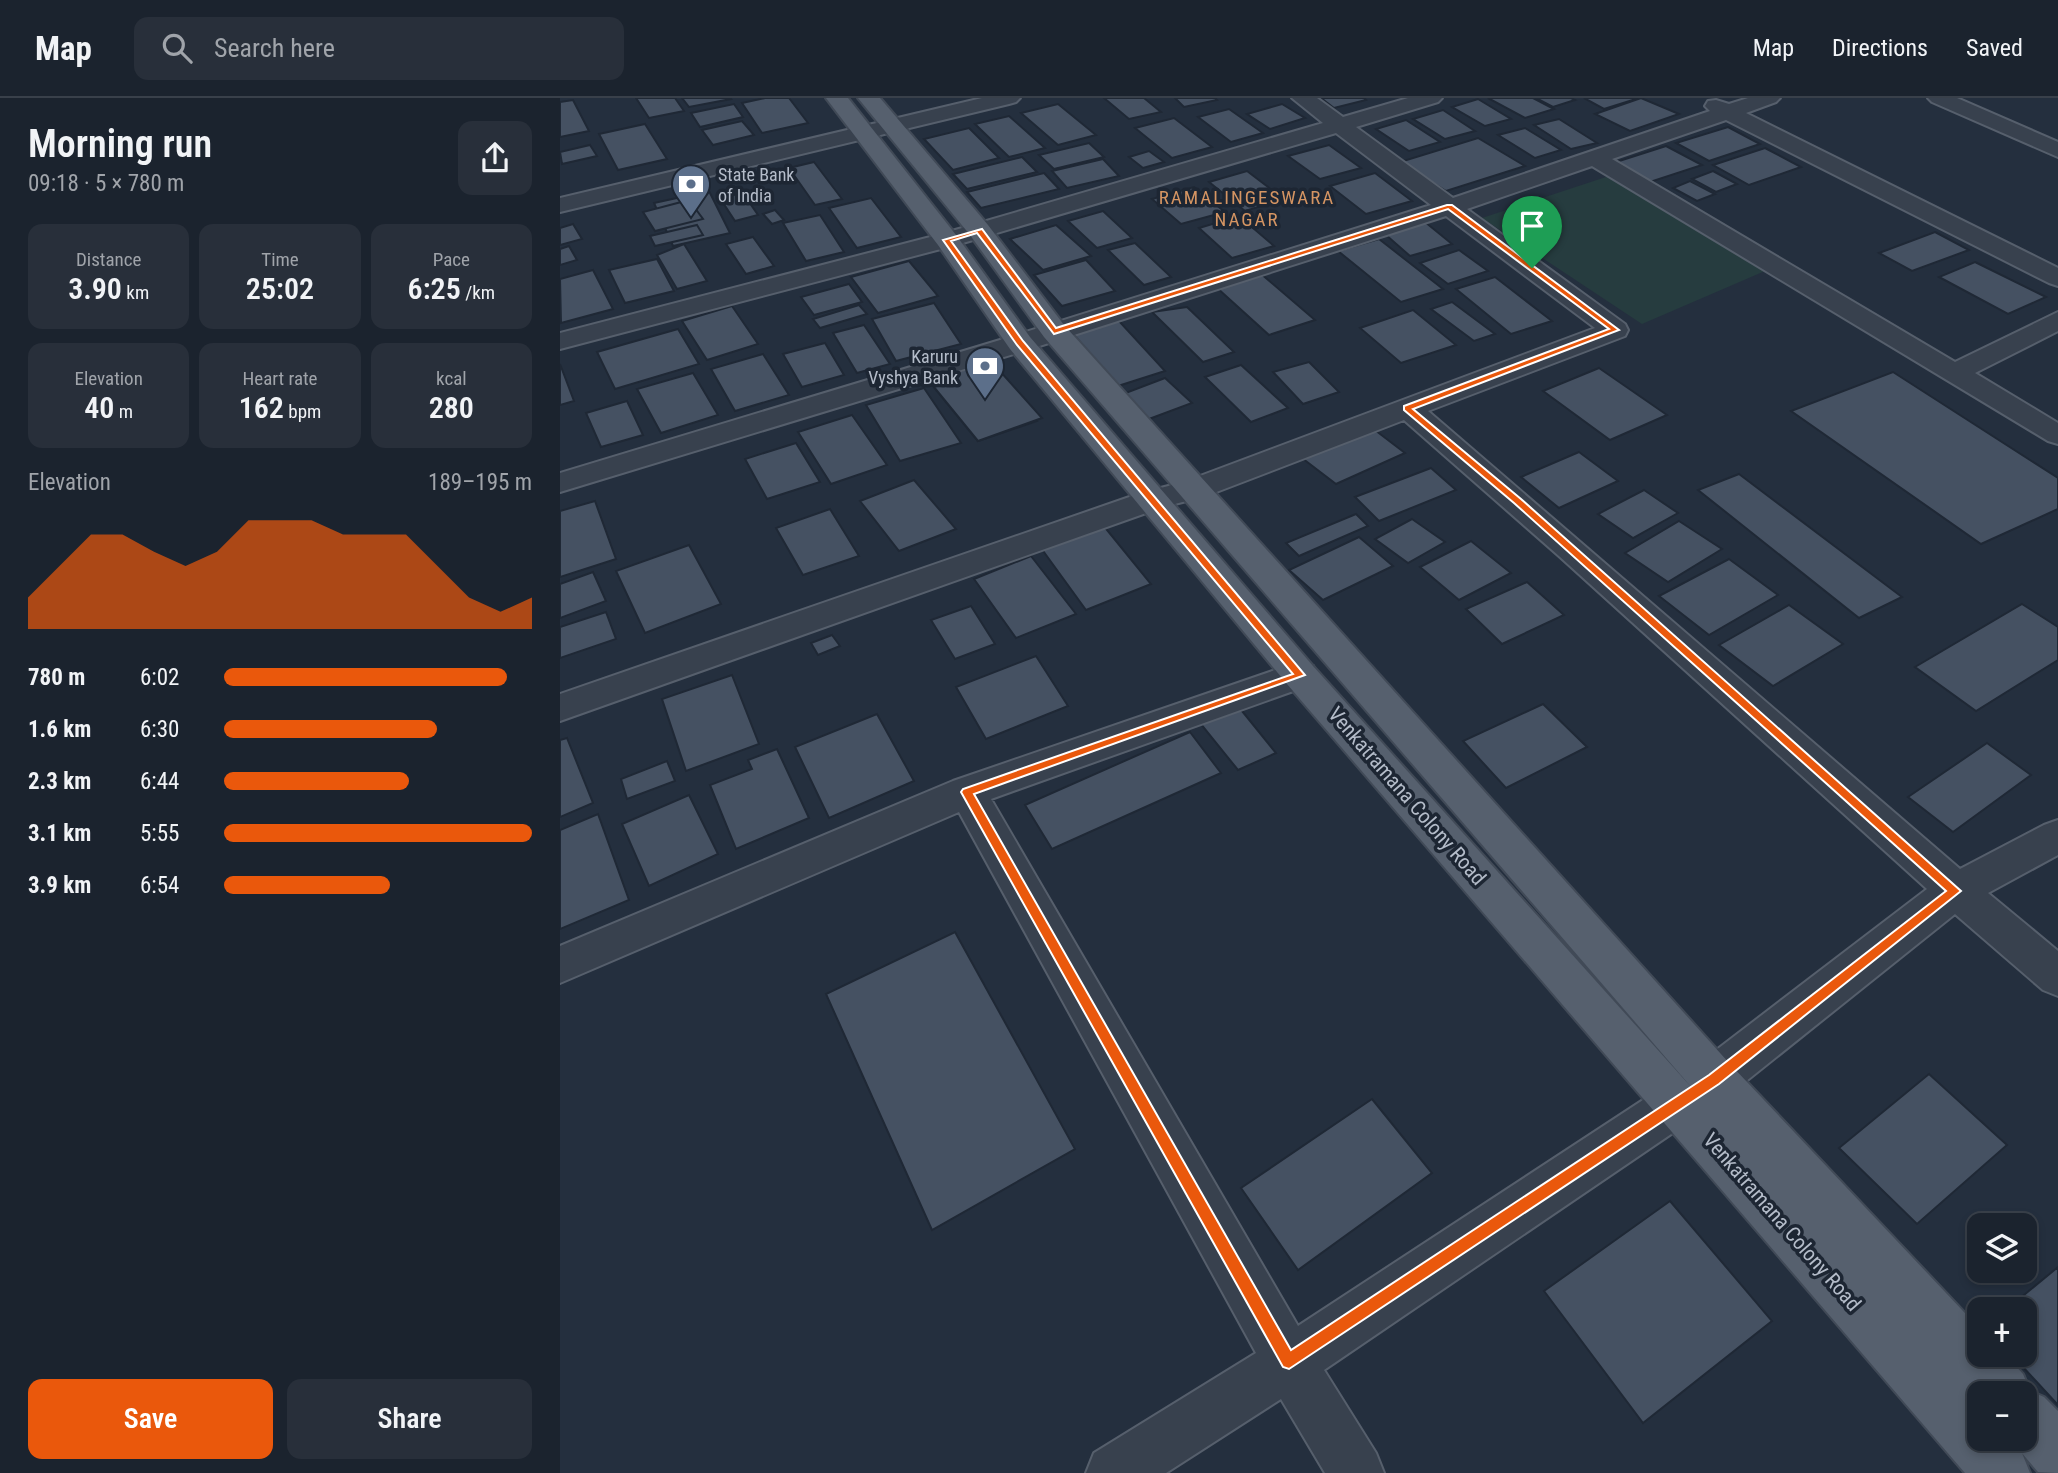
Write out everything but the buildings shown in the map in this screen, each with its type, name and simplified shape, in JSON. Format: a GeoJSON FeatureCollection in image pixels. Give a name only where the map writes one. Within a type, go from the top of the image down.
{"type":"FeatureCollection","features":[{"type":"Feature","properties":{"kind":"main road","name":"Venkatramana Colony Road"},"geometry":{"type":"LineString","coordinates":[[837,98],[875,120],[963,235],[1152,500],[1300,675],[1696,1092],[2002,1473]]}},
{"type":"Feature","properties":{"kind":"main road"},"geometry":{"type":"LineString","coordinates":[[1037,337],[1195,489],[1696,1092],[1992,1381]]}},
{"type":"Feature","properties":{"kind":"main road"},"geometry":{"type":"LineString","coordinates":[[2037,1429],[2058,1452]]}},
{"type":"Feature","properties":{"kind":"street"},"geometry":{"type":"LineString","coordinates":[[560,205],[875,120],[1009,98]]}},
{"type":"Feature","properties":{"kind":"street"},"geometry":{"type":"LineString","coordinates":[[560,708],[1152,500],[1195,489],[1615,330],[1303,98]]}},
{"type":"Feature","properties":{"kind":"street"},"geometry":{"type":"LineString","coordinates":[[560,341],[963,235],[1431,98]]}},
{"type":"Feature","properties":{"kind":"street"},"geometry":{"type":"LineString","coordinates":[[1701,98],[2058,278]]}},
{"type":"Feature","properties":{"kind":"street"},"geometry":{"type":"LineString","coordinates":[[560,484],[1449,207],[1769,98]]}},
{"type":"Feature","properties":{"kind":"street"},"geometry":{"type":"LineString","coordinates":[[1939,98],[2058,150]]}},
{"type":"Feature","properties":{"kind":"street"},"geometry":{"type":"LineString","coordinates":[[1595,158],[2058,435]]}},
{"type":"Feature","properties":{"kind":"street"},"geometry":{"type":"LineString","coordinates":[[1954,373],[2058,320]]}},
{"type":"Feature","properties":{"kind":"street"},"geometry":{"type":"LineString","coordinates":[[1407,408],[1517,501],[1955,891],[2058,977]]}},
{"type":"Feature","properties":{"kind":"street"},"geometry":{"type":"LineString","coordinates":[[560,965],[967,792],[1300,675]]}},
{"type":"Feature","properties":{"kind":"street"},"geometry":{"type":"LineString","coordinates":[[967,792],[1289,1361],[1356,1473]]}},
{"type":"Feature","properties":{"kind":"street"},"geometry":{"type":"LineString","coordinates":[[1114,1473],[1222,1407],[1696,1092],[1955,891],[2058,836]]}},
{"type":"Feature","properties":{"kind":"green space"},"geometry":{"type":"Polygon","coordinates":[[[1609,176],[1765,271],[1642,324],[1482,218],[1609,176]]]}},
{"type":"Feature","properties":{"kind":"place","name":"State Bank of India"},"geometry":{"type":"Point","coordinates":[691,218]}},
{"type":"Feature","properties":{"kind":"place","name":"Karuru Vyshya Bank"},"geometry":{"type":"Point","coordinates":[985,400]}},
{"type":"Feature","properties":{"kind":"district","name":"RAMALINGESWARA NAGAR"},"geometry":{"type":"Point","coordinates":[1247,208]}},
{"type":"Feature","properties":{"kind":"route"},"geometry":{"type":"LineString","coordinates":[[1449,207],[1532,268],[1615,330],[1407,408],[1517,501],[1955,891],[1714,1079],[1289,1361],[967,792],[1300,675],[1020,343],[947,240],[979,230],[1054,331],[1449,207]]}}]}
